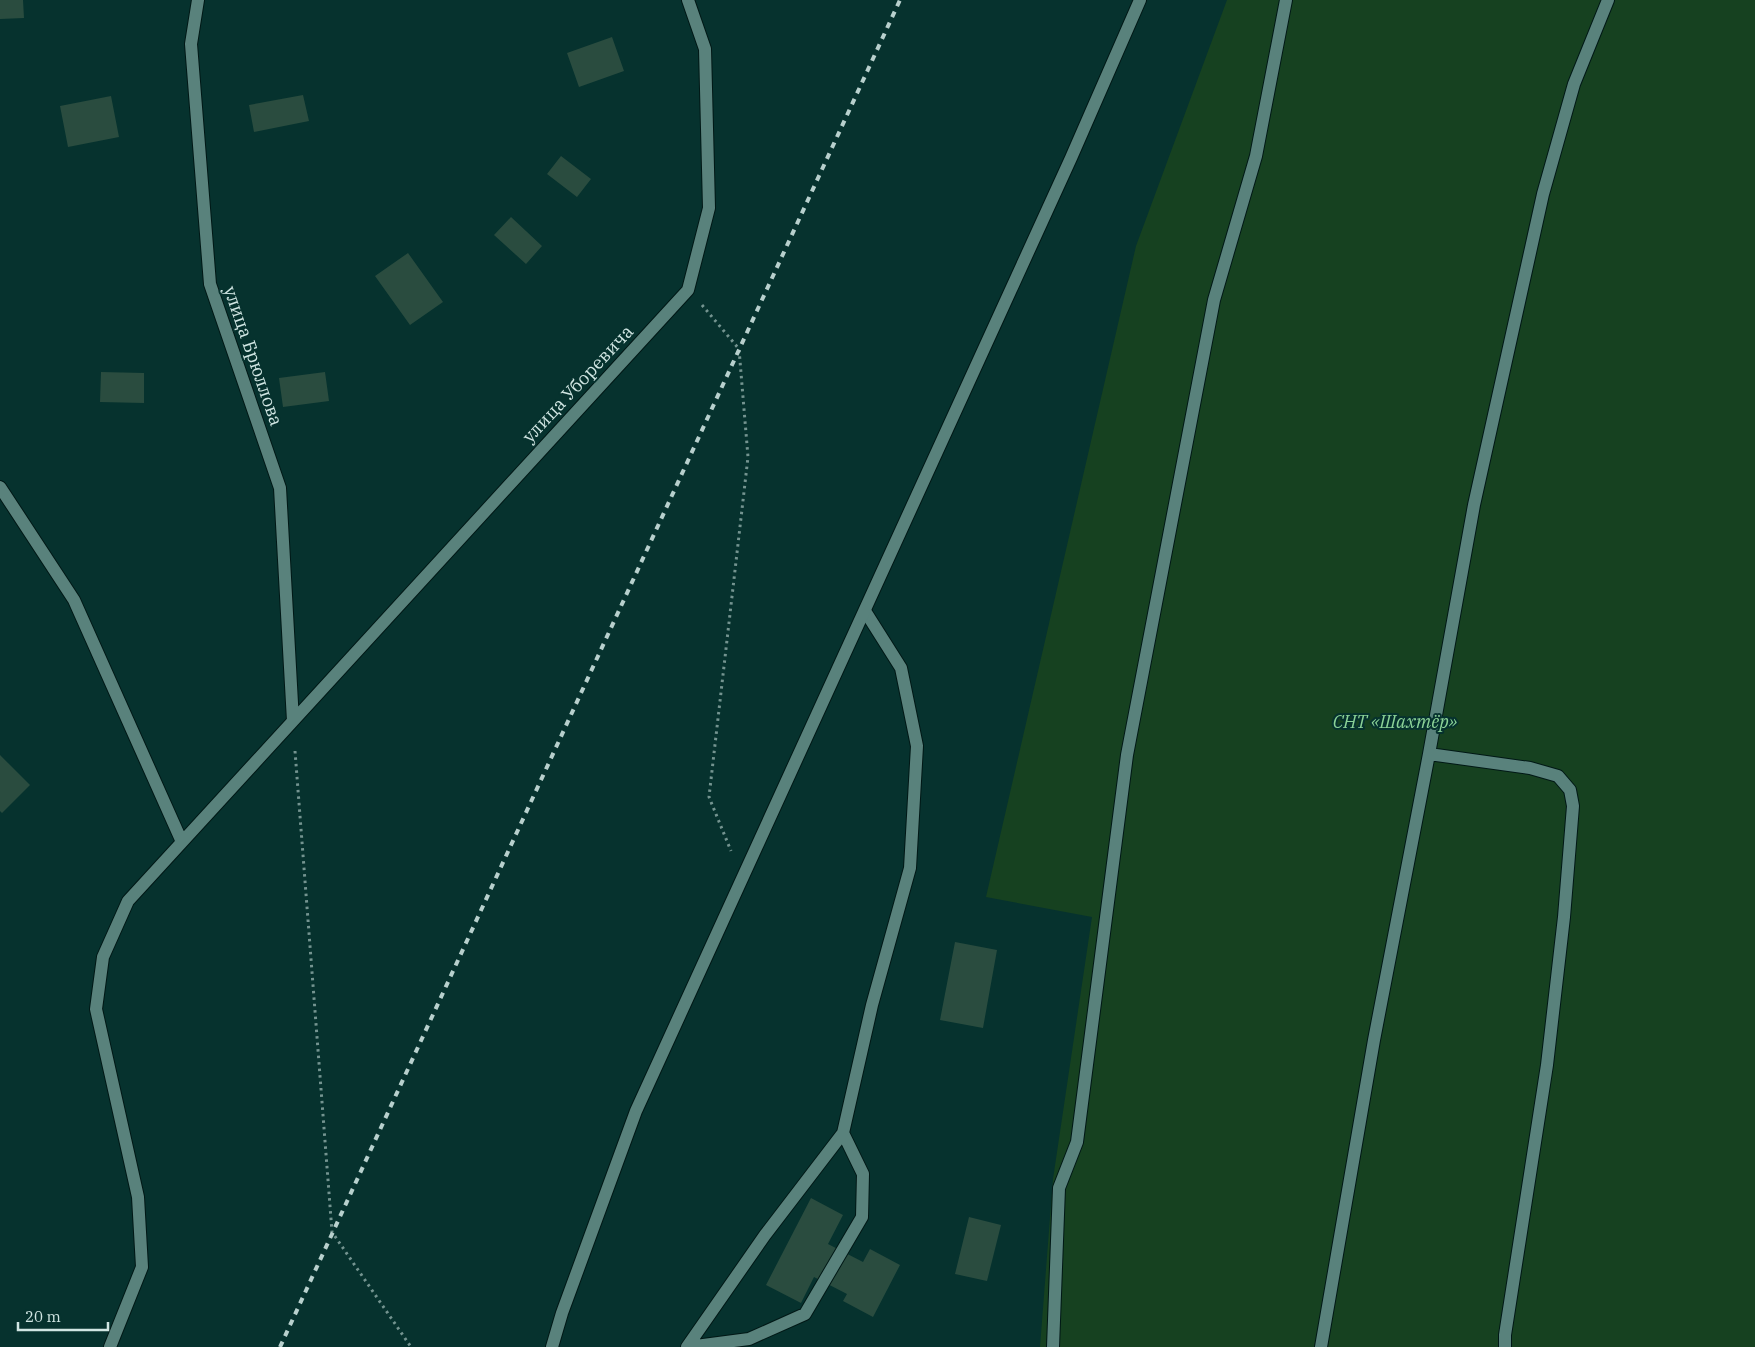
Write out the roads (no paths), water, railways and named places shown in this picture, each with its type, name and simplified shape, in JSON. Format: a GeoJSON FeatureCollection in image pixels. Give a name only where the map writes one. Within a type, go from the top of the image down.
{"type":"FeatureCollection","features":[{"type":"Feature","properties":{"kind":"street","name":"улица Брюллова"},"geometry":{"type":"LineString","coordinates":[[198,0],[191,44],[210,284],[280,488],[293,721]]}},
{"type":"Feature","properties":{"kind":"street","name":"улица Уборевича"},"geometry":{"type":"LineString","coordinates":[[110,1347],[142,1267],[138,1197],[96,1009],[103,957],[128,901],[688,290],[710,208],[705,49],[688,0]]}},
{"type":"Feature","properties":{"kind":"street"},"geometry":{"type":"LineString","coordinates":[[552,1347],[562,1313],[636,1111],[1071,158],[1140,0]]}},
{"type":"Feature","properties":{"kind":"street"},"geometry":{"type":"LineString","coordinates":[[1053,1347],[1059,1188],[1076,1142],[1127,755],[1214,300],[1256,156],[1286,0]]}},
{"type":"Feature","properties":{"kind":"street"},"geometry":{"type":"LineString","coordinates":[[1321,1347],[1374,1040],[1429,754],[1474,505],[1544,194],[1574,84],[1608,0]]}},
{"type":"Feature","properties":{"kind":"street"},"geometry":{"type":"LineString","coordinates":[[0,487],[74,600],[182,842]]}},
{"type":"Feature","properties":{"kind":"street"},"geometry":{"type":"LineString","coordinates":[[687,1347],[765,1235],[842,1133],[872,1006],[910,868],[917,746],[901,668],[865,610]]}},
{"type":"Feature","properties":{"kind":"street"},"geometry":{"type":"LineString","coordinates":[[1429,754],[1530,768],[1558,776],[1570,790],[1573,806],[1564,917],[1548,1055],[1505,1334],[1505,1347]]}},
{"type":"Feature","properties":{"kind":"street"},"geometry":{"type":"LineString","coordinates":[[687,1347],[749,1339],[805,1314],[862,1217],[863,1174],[842,1133]]}},
{"type":"Feature","properties":{"kind":"railway"},"geometry":{"type":"LineString","coordinates":[[280,1347],[900,0]]}},
{"type":"Feature","properties":{"kind":"park label","name":"СНТ «Шахтёр»"},"geometry":{"type":"Point","coordinates":[1395,722]}}]}
